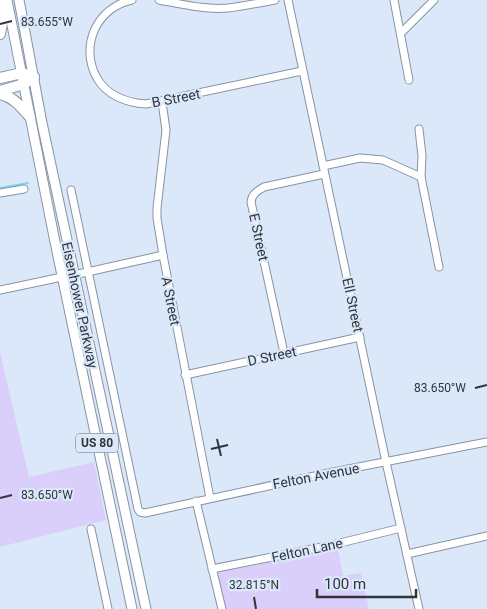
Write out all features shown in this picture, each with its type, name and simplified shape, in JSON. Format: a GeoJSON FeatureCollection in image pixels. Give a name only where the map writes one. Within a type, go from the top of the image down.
{"type":"FeatureCollection","features":[{"type":"Feature","properties":{"kind":"highway"},"geometry":{"type":"LineString","coordinates":[[0,34],[6,0]]}},
{"type":"Feature","properties":{"kind":"highway"},"geometry":{"type":"LineString","coordinates":[[0,78],[22,73],[34,77]]}},
{"type":"Feature","properties":{"kind":"highway"},"geometry":{"type":"LineString","coordinates":[[0,92],[24,84],[34,77]]}},
{"type":"Feature","properties":{"kind":"highway"},"geometry":{"type":"LineString","coordinates":[[0,92],[17,102],[30,117]]}},
{"type":"Feature","properties":{"kind":"main road","name":"Eisenhower Parkway"},"geometry":{"type":"LineString","coordinates":[[6,0],[132,609]]}},
{"type":"Feature","properties":{"kind":"main road","name":"Eisenhower Parkway"},"geometry":{"type":"LineString","coordinates":[[19,0],[76,288],[146,609]]}},
{"type":"Feature","properties":{"kind":"street","name":"B Street"},"geometry":{"type":"LineString","coordinates":[[132,0],[124,2],[104,14],[98,23],[91,41],[90,51],[97,79],[115,96],[135,104],[162,102],[302,71]]}},
{"type":"Feature","properties":{"kind":"street"},"geometry":{"type":"LineString","coordinates":[[159,0],[190,6],[215,8],[228,8],[275,0]]}},
{"type":"Feature","properties":{"kind":"street","name":"Ell Street"},"geometry":{"type":"LineString","coordinates":[[288,0],[419,609]]}},
{"type":"Feature","properties":{"kind":"street"},"geometry":{"type":"LineString","coordinates":[[394,0],[409,80]]}},
{"type":"Feature","properties":{"kind":"street"},"geometry":{"type":"LineString","coordinates":[[401,33],[434,0]]}},
{"type":"Feature","properties":{"kind":"street","name":"A Street"},"geometry":{"type":"LineString","coordinates":[[162,102],[166,130],[157,218],[162,255],[210,498]]}},
{"type":"Feature","properties":{"kind":"street"},"geometry":{"type":"LineString","coordinates":[[419,129],[422,156],[421,177],[439,267]]}},
{"type":"Feature","properties":{"kind":"street"},"geometry":{"type":"LineString","coordinates":[[323,166],[360,158],[383,160],[421,177]]}},
{"type":"Feature","properties":{"kind":"street","name":"E Street"},"geometry":{"type":"LineString","coordinates":[[284,353],[252,198],[256,191],[264,187],[324,174]]}},
{"type":"Feature","properties":{"kind":"street"},"geometry":{"type":"LineString","coordinates":[[0,193],[24,189]]}},
{"type":"Feature","properties":{"kind":"street"},"geometry":{"type":"LineString","coordinates":[[71,190],[88,272]]}},
{"type":"Feature","properties":{"kind":"street"},"geometry":{"type":"LineString","coordinates":[[60,263],[74,275],[162,255]]}},
{"type":"Feature","properties":{"kind":"street","name":"Felton Avenue"},"geometry":{"type":"LineString","coordinates":[[88,272],[140,512],[487,442]]}},
{"type":"Feature","properties":{"kind":"street"},"geometry":{"type":"LineString","coordinates":[[0,290],[62,277],[76,288]]}},
{"type":"Feature","properties":{"kind":"street","name":"D Street"},"geometry":{"type":"LineString","coordinates":[[185,375],[360,337]]}},
{"type":"Feature","properties":{"kind":"street"},"geometry":{"type":"LineString","coordinates":[[196,501],[222,609]]}},
{"type":"Feature","properties":{"kind":"street","name":"Felton Lane"},"geometry":{"type":"LineString","coordinates":[[212,569],[332,545],[401,528]]}},
{"type":"Feature","properties":{"kind":"street"},"geometry":{"type":"LineString","coordinates":[[92,529],[108,609]]}},
{"type":"Feature","properties":{"kind":"street"},"geometry":{"type":"LineString","coordinates":[[407,554],[487,536]]}},
{"type":"Feature","properties":{"kind":"shaded area"},"geometry":{"type":"Polygon","coordinates":[[[0,352],[29,477],[94,462],[106,520],[0,547],[0,352]]]}},
{"type":"Feature","properties":{"kind":"shaded area"},"geometry":{"type":"Polygon","coordinates":[[[337,544],[343,576],[361,573],[369,609],[225,609],[216,568],[337,544]]]}},
{"type":"Feature","properties":{"kind":"waterway"},"geometry":{"type":"LineString","coordinates":[[0,188],[28,183]]}}]}
